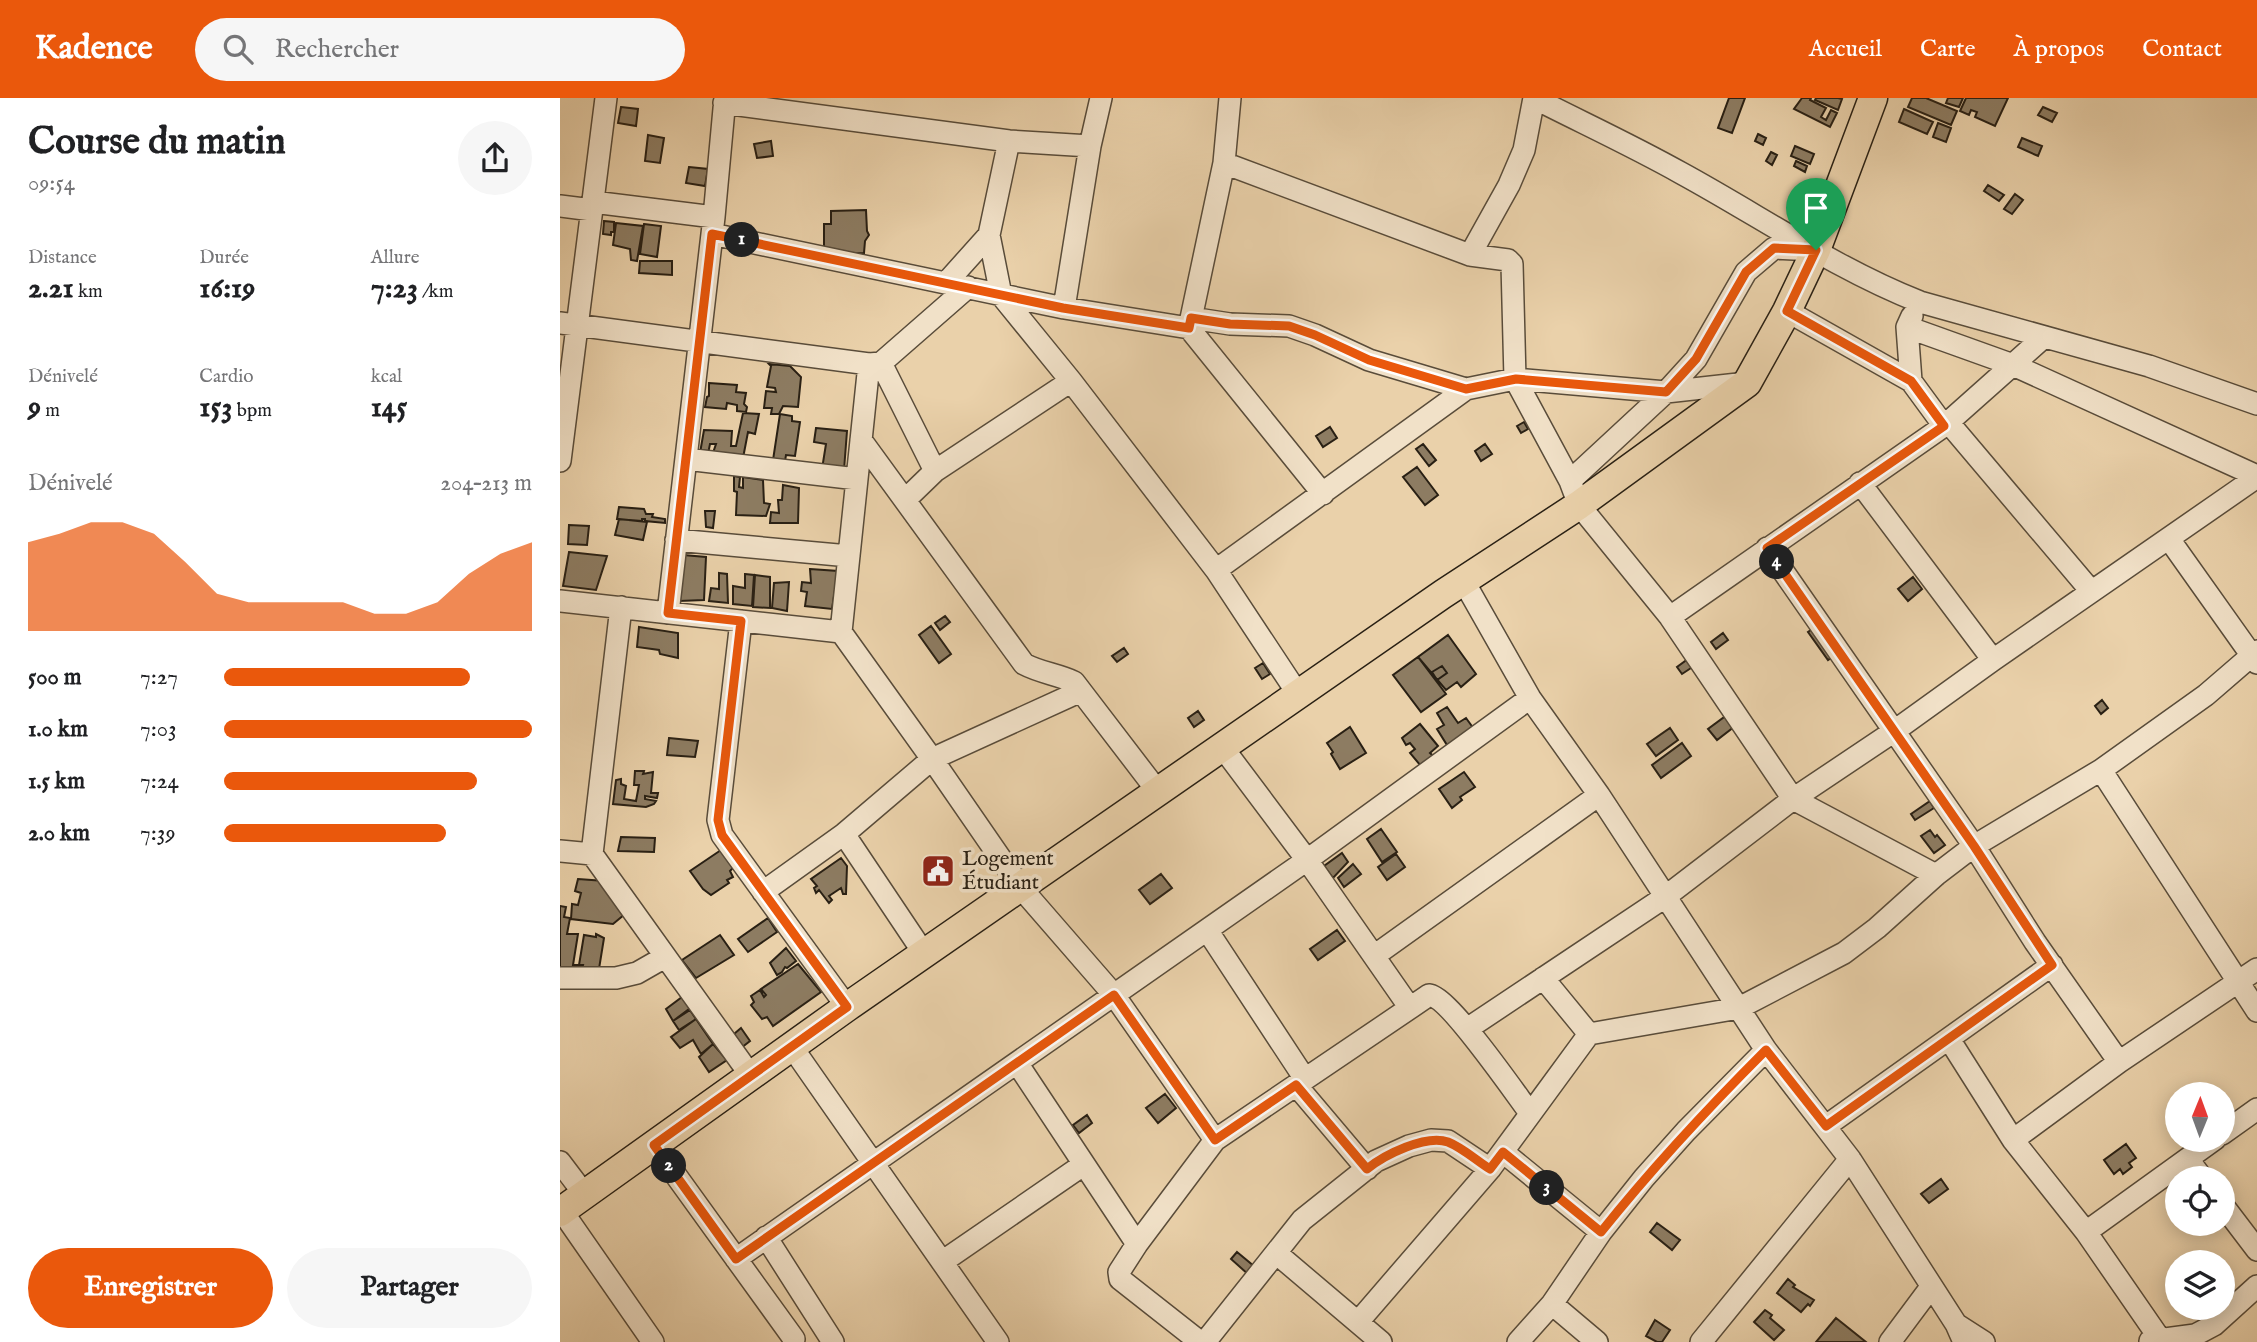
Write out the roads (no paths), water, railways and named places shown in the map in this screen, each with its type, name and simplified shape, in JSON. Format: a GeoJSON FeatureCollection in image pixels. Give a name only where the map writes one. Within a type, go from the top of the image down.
{"type":"FeatureCollection","features":[{"type":"Feature","properties":{"kind":"main road"},"geometry":{"type":"LineString","coordinates":[[569,1206],[847,1007],[1463,580],[1574,493],[1747,383],[1787,311],[1816,250],[1873,98]]}},
{"type":"Feature","properties":{"kind":"street"},"geometry":{"type":"LineString","coordinates":[[560,461],[569,323],[592,206],[606,98]]}},
{"type":"Feature","properties":{"kind":"street"},"geometry":{"type":"LineString","coordinates":[[1063,308],[1090,146],[1101,98]]}},
{"type":"Feature","properties":{"kind":"street"},"geometry":{"type":"LineString","coordinates":[[1230,98],[1224,163],[1190,323],[1323,494]]}},
{"type":"Feature","properties":{"kind":"street"},"geometry":{"type":"LineString","coordinates":[[1470,254],[1509,185],[1524,150],[1534,98],[1681,172],[1816,250],[1920,302],[2149,366],[2257,404]]}},
{"type":"Feature","properties":{"kind":"street"},"geometry":{"type":"LineString","coordinates":[[668,613],[725,101],[1009,141],[1090,146]]}},
{"type":"Feature","properties":{"kind":"street"},"geometry":{"type":"LineString","coordinates":[[1009,141],[989,235],[1001,295],[1071,381],[1216,570],[1298,694]]}},
{"type":"Feature","properties":{"kind":"street"},"geometry":{"type":"LineString","coordinates":[[1224,163],[1470,254],[1508,260],[1512,264],[1516,379],[1574,493],[1670,617],[1793,799],[1936,875]]}},
{"type":"Feature","properties":{"kind":"street"},"geometry":{"type":"LineString","coordinates":[[560,206],[592,206],[713,226],[946,283],[1063,308],[1190,323],[1289,326],[1369,360],[1466,389]]}},
{"type":"Feature","properties":{"kind":"street"},"geometry":{"type":"LineString","coordinates":[[946,283],[989,235]]}},
{"type":"Feature","properties":{"kind":"street"},"geometry":{"type":"LineString","coordinates":[[1574,493],[1696,359],[1746,272],[1774,248],[1816,250]]}},
{"type":"Feature","properties":{"kind":"street"},"geometry":{"type":"LineString","coordinates":[[968,287],[875,363],[861,440],[841,632],[1021,887],[1114,995],[1215,1140]]}},
{"type":"Feature","properties":{"kind":"street"},"geometry":{"type":"LineString","coordinates":[[1911,381],[1907,327],[1920,302]]}},
{"type":"Feature","properties":{"kind":"street"},"geometry":{"type":"LineString","coordinates":[[1787,311],[1911,381],[2091,591]]}},
{"type":"Feature","properties":{"kind":"street"},"geometry":{"type":"LineString","coordinates":[[569,323],[875,363]]}},
{"type":"Feature","properties":{"kind":"street"},"geometry":{"type":"LineString","coordinates":[[1907,327],[2013,365],[2257,476]]}},
{"type":"Feature","properties":{"kind":"street"},"geometry":{"type":"LineString","coordinates":[[1670,617],[1946,424],[2044,337]]}},
{"type":"Feature","properties":{"kind":"street"},"geometry":{"type":"LineString","coordinates":[[875,363],[936,471]]}},
{"type":"Feature","properties":{"kind":"street"},"geometry":{"type":"LineString","coordinates":[[1216,570],[1466,389],[1516,379],[1666,392],[1747,383]]}},
{"type":"Feature","properties":{"kind":"street"},"geometry":{"type":"LineString","coordinates":[[905,500],[936,471],[1071,381]]}},
{"type":"Feature","properties":{"kind":"street"},"geometry":{"type":"LineString","coordinates":[[861,440],[1024,664],[1041,673],[1057,674],[1074,682],[1159,793]]}},
{"type":"Feature","properties":{"kind":"street"},"geometry":{"type":"LineString","coordinates":[[686,459],[857,479]]}},
{"type":"Feature","properties":{"kind":"street"},"geometry":{"type":"LineString","coordinates":[[1467,1029],[1665,897],[1793,799],[1893,732],[2257,476]]}},
{"type":"Feature","properties":{"kind":"street"},"geometry":{"type":"LineString","coordinates":[[1860,483],[1993,660]]}},
{"type":"Feature","properties":{"kind":"street"},"geometry":{"type":"LineString","coordinates":[[1358,1322],[1490,1169],[1589,1034],[1739,1008],[1844,953],[1974,846],[2101,770],[2255,657],[2169,538]]}},
{"type":"Feature","properties":{"kind":"street"},"geometry":{"type":"LineString","coordinates":[[676,540],[849,556]]}},
{"type":"Feature","properties":{"kind":"street"},"geometry":{"type":"LineString","coordinates":[[1767,548],[1974,846],[2119,1062]]}},
{"type":"Feature","properties":{"kind":"street"},"geometry":{"type":"LineString","coordinates":[[1463,580],[1530,698],[1599,795],[1766,1050],[1850,1159],[1960,1333],[1984,1342]]}},
{"type":"Feature","properties":{"kind":"street"},"geometry":{"type":"LineString","coordinates":[[560,601],[841,632]]}},
{"type":"Feature","properties":{"kind":"street"},"geometry":{"type":"LineString","coordinates":[[621,607],[592,855],[751,1076]]}},
{"type":"Feature","properties":{"kind":"street"},"geometry":{"type":"LineString","coordinates":[[741,621],[718,820],[722,835],[847,1007]]}},
{"type":"Feature","properties":{"kind":"street"},"geometry":{"type":"LineString","coordinates":[[763,892],[844,834],[932,758],[1082,691]]}},
{"type":"Feature","properties":{"kind":"street"},"geometry":{"type":"LineString","coordinates":[[736,1259],[1307,860],[1530,698]]}},
{"type":"Feature","properties":{"kind":"street"},"geometry":{"type":"LineString","coordinates":[[1223,748],[1307,860],[1410,1008]]}},
{"type":"Feature","properties":{"kind":"street"},"geometry":{"type":"LineString","coordinates":[[2101,770],[2257,1011]]}},
{"type":"Feature","properties":{"kind":"street"},"geometry":{"type":"LineString","coordinates":[[1374,957],[1599,795]]}},
{"type":"Feature","properties":{"kind":"street"},"geometry":{"type":"LineString","coordinates":[[844,834],[925,955]]}},
{"type":"Feature","properties":{"kind":"street"},"geometry":{"type":"LineString","coordinates":[[560,851],[592,855]]}},
{"type":"Feature","properties":{"kind":"street"},"geometry":{"type":"LineString","coordinates":[[1207,930],[1300,1082],[1367,1169]]}},
{"type":"Feature","properties":{"kind":"street"},"geometry":{"type":"LineString","coordinates":[[560,978],[616,978],[637,973],[665,957]]}},
{"type":"Feature","properties":{"kind":"street"},"geometry":{"type":"LineString","coordinates":[[1826,1126],[2052,965]]}},
{"type":"Feature","properties":{"kind":"street"},"geometry":{"type":"LineString","coordinates":[[2013,1140],[2119,1062],[2257,969]]}},
{"type":"Feature","properties":{"kind":"street"},"geometry":{"type":"LineString","coordinates":[[1543,978],[1589,1034]]}},
{"type":"Feature","properties":{"kind":"street"},"geometry":{"type":"LineString","coordinates":[[1490,1169],[1447,1142],[1431,1140],[1409,1146],[1376,1161],[1302,1220],[1203,1342],[1120,1279],[1119,1272],[1137,1244],[1215,1140],[1433,995],[1467,1029],[1530,1113]]}},
{"type":"Feature","properties":{"kind":"street"},"geometry":{"type":"LineString","coordinates":[[1949,1039],[2013,1140],[2086,1232],[2156,1341],[2195,1335],[2214,1325],[2257,1286]]}},
{"type":"Feature","properties":{"kind":"street"},"geometry":{"type":"LineString","coordinates":[[792,1047],[998,1342]]}},
{"type":"Feature","properties":{"kind":"street"},"geometry":{"type":"LineString","coordinates":[[1518,1342],[1552,1304],[1601,1232],[1677,1140],[1766,1050]]}},
{"type":"Feature","properties":{"kind":"street"},"geometry":{"type":"LineString","coordinates":[[1017,1063],[1137,1244]]}},
{"type":"Feature","properties":{"kind":"street"},"geometry":{"type":"LineString","coordinates":[[2235,1124],[2257,1109]]}},
{"type":"Feature","properties":{"kind":"street"},"geometry":{"type":"LineString","coordinates":[[654,1145],[791,1341],[819,1323]]}},
{"type":"Feature","properties":{"kind":"street"},"geometry":{"type":"LineString","coordinates":[[1503,1152],[1601,1232]]}},
{"type":"Feature","properties":{"kind":"street"},"geometry":{"type":"LineString","coordinates":[[2086,1232],[2197,1152]]}},
{"type":"Feature","properties":{"kind":"street"},"geometry":{"type":"LineString","coordinates":[[2188,1158],[2194,1166]]}},
{"type":"Feature","properties":{"kind":"street"},"geometry":{"type":"LineString","coordinates":[[1701,1342],[1850,1159]]}},
{"type":"Feature","properties":{"kind":"street"},"geometry":{"type":"LineString","coordinates":[[560,1162],[569,1206],[653,1342]]}},
{"type":"Feature","properties":{"kind":"street"},"geometry":{"type":"LineString","coordinates":[[943,1262],[1083,1165]]}},
{"type":"Feature","properties":{"kind":"street"},"geometry":{"type":"LineString","coordinates":[[2235,1221],[2257,1250]]}},
{"type":"Feature","properties":{"kind":"street"},"geometry":{"type":"LineString","coordinates":[[766,1237],[833,1342]]}},
{"type":"Feature","properties":{"kind":"street"},"geometry":{"type":"LineString","coordinates":[[1276,1253],[1381,1342]]}},
{"type":"Feature","properties":{"kind":"street"},"geometry":{"type":"LineString","coordinates":[[1890,1342],[1931,1287]]}},
{"type":"Feature","properties":{"kind":"street"},"geometry":{"type":"LineString","coordinates":[[1552,1304],[1597,1342]]}},
{"type":"Feature","properties":{"kind":"place","name":"Logement Étudiant"},"geometry":{"type":"Point","coordinates":[938,871]}}]}
